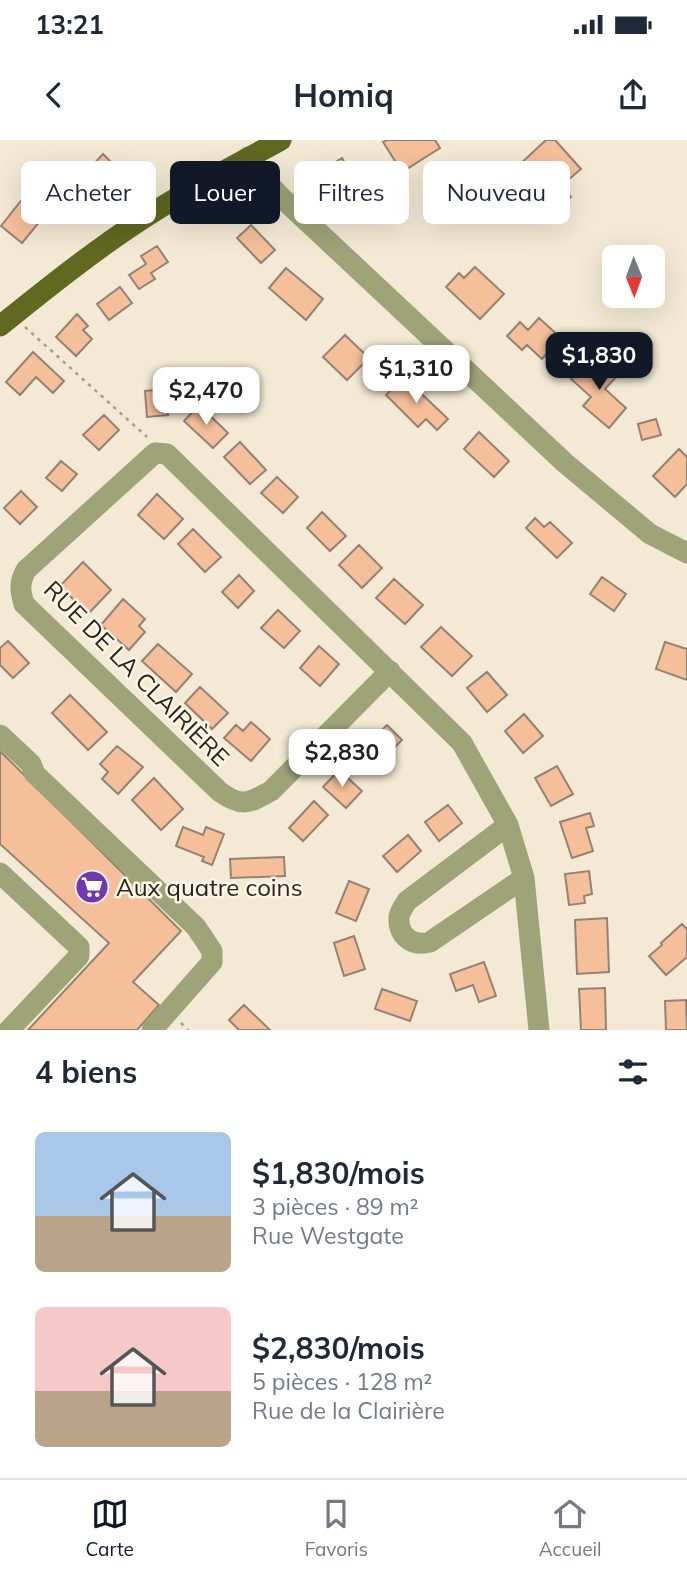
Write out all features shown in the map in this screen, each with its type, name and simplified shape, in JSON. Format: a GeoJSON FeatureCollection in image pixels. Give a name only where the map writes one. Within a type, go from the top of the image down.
{"type":"FeatureCollection","features":[{"type":"Feature","properties":{"kind":"main road"},"geometry":{"type":"LineString","coordinates":[[10,324],[78,264],[127,229],[281,140]]}},
{"type":"Feature","properties":{"kind":"street"},"geometry":{"type":"LineString","coordinates":[[248,157],[259,174],[292,208],[565,463],[650,534],[687,553]]}},
{"type":"Feature","properties":{"kind":"street"},"geometry":{"type":"LineString","coordinates":[[155,453],[167,454],[462,743],[508,825],[524,877],[540,1030]]}},
{"type":"Feature","properties":{"kind":"street","name":"RUE DE LA CLAIRIÈRE"},"geometry":{"type":"LineString","coordinates":[[155,453],[26,570],[21,580],[20,592],[24,604],[220,792],[232,800],[248,803],[271,791],[390,671]]}},
{"type":"Feature","properties":{"kind":"street"},"geometry":{"type":"LineString","coordinates":[[0,735],[31,764],[35,774],[196,927],[212,951],[212,961],[152,1030]]}},
{"type":"Feature","properties":{"kind":"street"},"geometry":{"type":"LineString","coordinates":[[508,825],[407,901],[399,914],[400,928],[408,940],[420,945],[430,942],[524,877]]}},
{"type":"Feature","properties":{"kind":"street"},"geometry":{"type":"LineString","coordinates":[[0,873],[79,947],[79,956],[9,1030]]}},
{"type":"Feature","properties":{"kind":"path"},"geometry":{"type":"LineString","coordinates":[[10,324],[153,443],[155,453]]}},
{"type":"Feature","properties":{"kind":"building"},"geometry":{"type":"Polygon","coordinates":[[[435,140],[440,148],[409,168],[409,161],[395,161],[383,142],[435,140]]]}},
{"type":"Feature","properties":{"kind":"building"},"geometry":{"type":"Polygon","coordinates":[[[546,140],[555,140],[581,169],[570,178],[570,161],[523,161],[546,140]]]}},
{"type":"Feature","properties":{"kind":"building"},"geometry":{"type":"Polygon","coordinates":[[[103,154],[110,161],[97,161],[103,154]]]}},
{"type":"Feature","properties":{"kind":"building"},"geometry":{"type":"Polygon","coordinates":[[[21,201],[21,224],[38,224],[22,243],[1,226],[21,201]]]}},
{"type":"Feature","properties":{"kind":"building"},"geometry":{"type":"Polygon","coordinates":[[[251,225],[275,250],[261,263],[237,238],[251,225]]]}},
{"type":"Feature","properties":{"kind":"building"},"geometry":{"type":"Polygon","coordinates":[[[157,246],[168,262],[151,273],[155,279],[139,289],[129,275],[146,264],[141,256],[157,246]]]}},
{"type":"Feature","properties":{"kind":"building"},"geometry":{"type":"Polygon","coordinates":[[[475,267],[504,294],[480,319],[446,287],[459,273],[464,278],[475,267]]]}},
{"type":"Feature","properties":{"kind":"building"},"geometry":{"type":"Polygon","coordinates":[[[286,268],[323,299],[306,320],[269,288],[286,268]]]}},
{"type":"Feature","properties":{"kind":"building"},"geometry":{"type":"Polygon","coordinates":[[[120,287],[132,303],[109,320],[97,304],[120,287]]]}},
{"type":"Feature","properties":{"kind":"building"},"geometry":{"type":"Polygon","coordinates":[[[77,314],[88,326],[83,330],[92,339],[76,356],[56,337],[77,314]]]}},
{"type":"Feature","properties":{"kind":"building"},"geometry":{"type":"Polygon","coordinates":[[[539,318],[561,338],[542,359],[527,345],[522,350],[507,336],[520,322],[528,330],[539,318]]]}},
{"type":"Feature","properties":{"kind":"building"},"geometry":{"type":"Polygon","coordinates":[[[345,335],[369,358],[347,380],[323,357],[345,335]]]}},
{"type":"Feature","properties":{"kind":"building"},"geometry":{"type":"Polygon","coordinates":[[[33,352],[64,381],[53,393],[36,377],[20,395],[6,382],[33,352]]]}},
{"type":"Feature","properties":{"kind":"building"},"geometry":{"type":"Polygon","coordinates":[[[591,356],[616,377],[605,389],[626,408],[609,428],[583,406],[591,397],[571,379],[591,356]]]}},
{"type":"Feature","properties":{"kind":"building"},"geometry":{"type":"Polygon","coordinates":[[[404,377],[448,419],[437,430],[426,419],[418,427],[386,395],[404,377]]]}},
{"type":"Feature","properties":{"kind":"building"},"geometry":{"type":"Polygon","coordinates":[[[165,389],[168,415],[147,417],[145,391],[165,389]]]}},
{"type":"Feature","properties":{"kind":"building"},"geometry":{"type":"Polygon","coordinates":[[[199,405],[228,433],[213,448],[184,421],[199,405]]]}},
{"type":"Feature","properties":{"kind":"building"},"geometry":{"type":"Polygon","coordinates":[[[104,415],[119,430],[99,450],[83,435],[104,415]]]}},
{"type":"Feature","properties":{"kind":"building"},"geometry":{"type":"Polygon","coordinates":[[[656,419],[661,435],[642,440],[638,424],[656,419]]]}},
{"type":"Feature","properties":{"kind":"building"},"geometry":{"type":"Polygon","coordinates":[[[479,432],[509,461],[494,477],[464,449],[479,432]]]}},
{"type":"Feature","properties":{"kind":"building"},"geometry":{"type":"Polygon","coordinates":[[[240,442],[266,470],[250,484],[224,457],[240,442]]]}},
{"type":"Feature","properties":{"kind":"building"},"geometry":{"type":"Polygon","coordinates":[[[679,449],[687,457],[687,484],[675,497],[653,476],[679,449]]]}},
{"type":"Feature","properties":{"kind":"building"},"geometry":{"type":"Polygon","coordinates":[[[61,461],[77,474],[62,491],[46,478],[61,461]]]}},
{"type":"Feature","properties":{"kind":"building"},"geometry":{"type":"Polygon","coordinates":[[[277,477],[298,497],[283,513],[261,493],[277,477]]]}},
{"type":"Feature","properties":{"kind":"building"},"geometry":{"type":"Polygon","coordinates":[[[21,491],[37,507],[20,524],[4,508],[21,491]]]}},
{"type":"Feature","properties":{"kind":"building"},"geometry":{"type":"Polygon","coordinates":[[[157,494],[183,519],[164,539],[138,515],[157,494]]]}},
{"type":"Feature","properties":{"kind":"building"},"geometry":{"type":"Polygon","coordinates":[[[322,512],[346,536],[330,551],[307,528],[322,512]]]}},
{"type":"Feature","properties":{"kind":"building"},"geometry":{"type":"Polygon","coordinates":[[[535,518],[544,527],[550,522],[572,543],[557,558],[526,528],[535,518]]]}},
{"type":"Feature","properties":{"kind":"building"},"geometry":{"type":"Polygon","coordinates":[[[193,529],[221,557],[205,572],[178,544],[193,529]]]}},
{"type":"Feature","properties":{"kind":"building"},"geometry":{"type":"Polygon","coordinates":[[[359,545],[382,568],[362,588],[339,565],[359,545]]]}},
{"type":"Feature","properties":{"kind":"building"},"geometry":{"type":"Polygon","coordinates":[[[83,562],[111,590],[88,614],[60,586],[83,562]]]}},
{"type":"Feature","properties":{"kind":"building"},"geometry":{"type":"Polygon","coordinates":[[[239,575],[254,591],[238,608],[222,592],[239,575]]]}},
{"type":"Feature","properties":{"kind":"building"},"geometry":{"type":"Polygon","coordinates":[[[602,577],[626,594],[614,611],[590,594],[602,577]]]}},
{"type":"Feature","properties":{"kind":"building"},"geometry":{"type":"Polygon","coordinates":[[[394,579],[423,605],[405,624],[376,598],[394,579]]]}},
{"type":"Feature","properties":{"kind":"building"},"geometry":{"type":"Polygon","coordinates":[[[123,599],[145,619],[139,626],[145,632],[129,650],[101,625],[123,599]]]}},
{"type":"Feature","properties":{"kind":"building"},"geometry":{"type":"Polygon","coordinates":[[[278,610],[300,631],[284,648],[261,628],[278,610]]]}},
{"type":"Feature","properties":{"kind":"building"},"geometry":{"type":"Polygon","coordinates":[[[441,627],[472,656],[452,676],[421,647],[441,627]]]}},
{"type":"Feature","properties":{"kind":"building"},"geometry":{"type":"Polygon","coordinates":[[[8,641],[29,663],[13,678],[0,665],[0,648],[8,641]]]}},
{"type":"Feature","properties":{"kind":"building"},"geometry":{"type":"Polygon","coordinates":[[[665,642],[687,649],[687,680],[656,669],[665,642]]]}},
{"type":"Feature","properties":{"kind":"building"},"geometry":{"type":"Polygon","coordinates":[[[158,644],[192,674],[176,692],[142,661],[158,644]]]}},
{"type":"Feature","properties":{"kind":"building"},"geometry":{"type":"Polygon","coordinates":[[[319,646],[339,664],[320,686],[300,668],[319,646]]]}},
{"type":"Feature","properties":{"kind":"building"},"geometry":{"type":"Polygon","coordinates":[[[487,672],[507,695],[487,712],[467,688],[487,672]]]}},
{"type":"Feature","properties":{"kind":"building"},"geometry":{"type":"Polygon","coordinates":[[[200,687],[228,713],[212,729],[185,703],[200,687]]]}},
{"type":"Feature","properties":{"kind":"building"},"geometry":{"type":"Polygon","coordinates":[[[70,695],[107,732],[88,750],[52,713],[70,695]]]}},
{"type":"Feature","properties":{"kind":"building"},"geometry":{"type":"Polygon","coordinates":[[[524,714],[543,736],[523,753],[505,731],[524,714]]]}},
{"type":"Feature","properties":{"kind":"building"},"geometry":{"type":"Polygon","coordinates":[[[251,722],[270,739],[251,761],[224,738],[236,725],[243,731],[251,722]]]}},
{"type":"Feature","properties":{"kind":"building"},"geometry":{"type":"Polygon","coordinates":[[[387,725],[402,740],[377,765],[362,750],[387,725]]]}},
{"type":"Feature","properties":{"kind":"building"},"geometry":{"type":"Polygon","coordinates":[[[117,746],[143,767],[118,794],[102,779],[108,772],[100,764],[117,746]]]}},
{"type":"Feature","properties":{"kind":"building","name":"Aux quatre coins"},"geometry":{"type":"Polygon","coordinates":[[[0,751],[181,931],[133,982],[159,1005],[137,1030],[28,1030],[109,943],[0,844],[0,751]]]}},
{"type":"Feature","properties":{"kind":"building"},"geometry":{"type":"Polygon","coordinates":[[[557,766],[573,794],[551,806],[535,778],[557,766]]]}},
{"type":"Feature","properties":{"kind":"building"},"geometry":{"type":"Polygon","coordinates":[[[339,770],[362,791],[346,808],[323,787],[339,770]]]}},
{"type":"Feature","properties":{"kind":"building"},"geometry":{"type":"Polygon","coordinates":[[[154,778],[183,809],[161,830],[132,800],[154,778]]]}},
{"type":"Feature","properties":{"kind":"building"},"geometry":{"type":"Polygon","coordinates":[[[314,801],[328,815],[303,841],[289,828],[314,801]]]}},
{"type":"Feature","properties":{"kind":"building"},"geometry":{"type":"Polygon","coordinates":[[[448,805],[462,823],[439,841],[425,822],[448,805]]]}},
{"type":"Feature","properties":{"kind":"building"},"geometry":{"type":"Polygon","coordinates":[[[590,813],[594,826],[586,828],[593,851],[572,858],[560,822],[590,813]]]}},
{"type":"Feature","properties":{"kind":"building"},"geometry":{"type":"Polygon","coordinates":[[[183,827],[203,835],[206,827],[224,834],[212,865],[202,861],[204,857],[176,846],[183,827]]]}},
{"type":"Feature","properties":{"kind":"building"},"geometry":{"type":"Polygon","coordinates":[[[408,835],[421,851],[397,872],[383,856],[408,835]]]}},
{"type":"Feature","properties":{"kind":"building"},"geometry":{"type":"Polygon","coordinates":[[[284,857],[285,876],[231,878],[230,859],[284,857]]]}},
{"type":"Feature","properties":{"kind":"building"},"geometry":{"type":"Polygon","coordinates":[[[589,871],[592,894],[584,896],[585,903],[569,905],[565,874],[589,871]]]}},
{"type":"Feature","properties":{"kind":"building"},"geometry":{"type":"Polygon","coordinates":[[[349,881],[369,889],[356,921],[336,913],[349,881]]]}},
{"type":"Feature","properties":{"kind":"building"},"geometry":{"type":"Polygon","coordinates":[[[607,918],[609,972],[577,974],[575,920],[607,918]]]}},
{"type":"Feature","properties":{"kind":"building"},"geometry":{"type":"Polygon","coordinates":[[[682,924],[687,929],[687,957],[666,975],[649,956],[682,924]]]}},
{"type":"Feature","properties":{"kind":"building"},"geometry":{"type":"Polygon","coordinates":[[[354,936],[365,969],[344,976],[334,943],[354,936]]]}},
{"type":"Feature","properties":{"kind":"building"},"geometry":{"type":"Polygon","coordinates":[[[484,962],[496,996],[479,1002],[473,985],[456,991],[450,974],[484,962]]]}},
{"type":"Feature","properties":{"kind":"building"},"geometry":{"type":"Polygon","coordinates":[[[605,988],[606,1030],[581,1030],[579,989],[605,988]]]}},
{"type":"Feature","properties":{"kind":"building"},"geometry":{"type":"Polygon","coordinates":[[[382,989],[417,1001],[410,1021],[375,1009],[382,989]]]}},
{"type":"Feature","properties":{"kind":"building"},"geometry":{"type":"Polygon","coordinates":[[[686,1000],[687,1030],[666,1030],[665,1001],[686,1000]]]}},
{"type":"Feature","properties":{"kind":"building"},"geometry":{"type":"Polygon","coordinates":[[[244,1005],[270,1030],[239,1030],[229,1020],[244,1005]]]}},
{"type":"Feature","properties":{"kind":"place","name":"Aux quatre coins"},"geometry":{"type":"Point","coordinates":[92,887]}}]}
